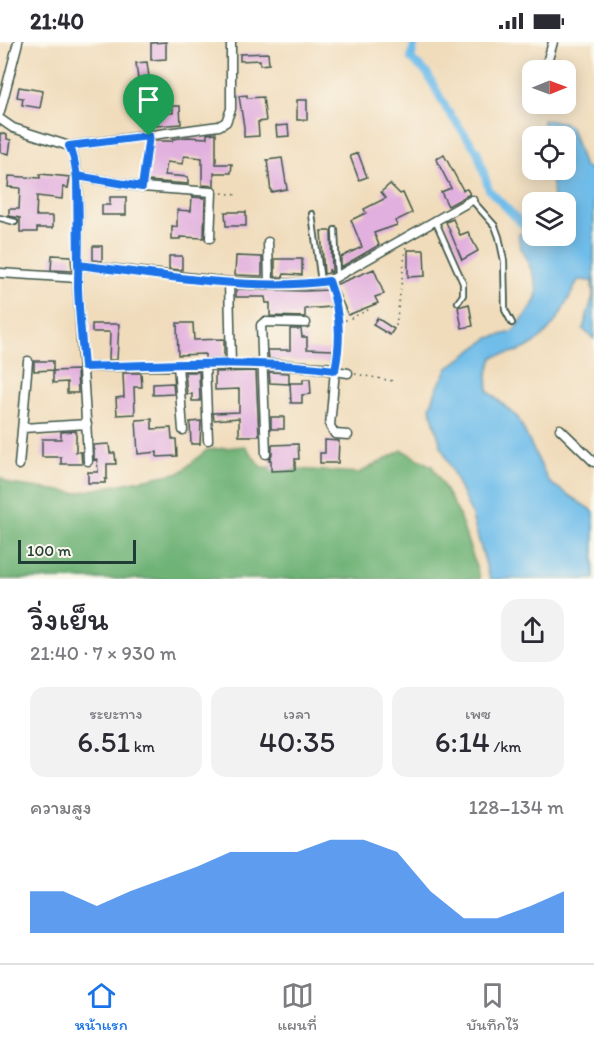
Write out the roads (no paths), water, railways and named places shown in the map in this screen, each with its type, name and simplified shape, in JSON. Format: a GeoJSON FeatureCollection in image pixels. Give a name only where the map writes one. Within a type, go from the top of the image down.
{"type":"FeatureCollection","features":[{"type":"Feature","properties":{"kind":"street"},"geometry":{"type":"LineString","coordinates":[[0,112],[18,42]]}},
{"type":"Feature","properties":{"kind":"street"},"geometry":{"type":"LineString","coordinates":[[0,119],[13,128],[69,146],[219,126],[226,122],[231,109],[231,42]]}},
{"type":"Feature","properties":{"kind":"street"},"geometry":{"type":"LineString","coordinates":[[547,60],[553,42]]}},
{"type":"Feature","properties":{"kind":"street"},"geometry":{"type":"LineString","coordinates":[[69,146],[75,157],[77,176],[78,278],[88,461]]}},
{"type":"Feature","properties":{"kind":"street"},"geometry":{"type":"LineString","coordinates":[[77,176],[142,187],[212,192],[210,238]]}},
{"type":"Feature","properties":{"kind":"street"},"geometry":{"type":"LineString","coordinates":[[78,265],[230,282],[329,280],[472,200]]}},
{"type":"Feature","properties":{"kind":"street"},"geometry":{"type":"LineString","coordinates":[[268,242],[268,283]]}},
{"type":"Feature","properties":{"kind":"street"},"geometry":{"type":"LineString","coordinates":[[0,273],[78,278]]}},
{"type":"Feature","properties":{"kind":"street"},"geometry":{"type":"LineString","coordinates":[[230,282],[231,365]]}},
{"type":"Feature","properties":{"kind":"street"},"geometry":{"type":"LineString","coordinates":[[266,454],[262,323],[306,323]]}},
{"type":"Feature","properties":{"kind":"street"},"geometry":{"type":"LineString","coordinates":[[19,465],[28,361]]}},
{"type":"Feature","properties":{"kind":"street"},"geometry":{"type":"LineString","coordinates":[[178,365],[183,430]]}},
{"type":"Feature","properties":{"kind":"street"},"geometry":{"type":"LineString","coordinates":[[205,365],[208,440]]}},
{"type":"Feature","properties":{"kind":"street"},"geometry":{"type":"LineString","coordinates":[[84,367],[262,365],[309,367],[348,373]]}},
{"type":"Feature","properties":{"kind":"street"},"geometry":{"type":"LineString","coordinates":[[335,370],[330,426],[336,434],[348,435]]}},
{"type":"Feature","properties":{"kind":"street"},"geometry":{"type":"LineString","coordinates":[[23,428],[87,424]]}},
{"type":"Feature","properties":{"kind":"street"},"geometry":{"type":"LineString","coordinates":[[560,429],[594,462]]}},
{"type":"Feature","properties":{"kind":"lane"},"geometry":{"type":"LineString","coordinates":[[142,187],[149,136]]}},
{"type":"Feature","properties":{"kind":"lane"},"geometry":{"type":"LineString","coordinates":[[472,200],[495,226],[499,237],[504,261],[505,309],[512,322]]}},
{"type":"Feature","properties":{"kind":"lane"},"geometry":{"type":"LineString","coordinates":[[312,214],[329,280]]}},
{"type":"Feature","properties":{"kind":"lane"},"geometry":{"type":"LineString","coordinates":[[0,218],[15,222]]}},
{"type":"Feature","properties":{"kind":"lane"},"geometry":{"type":"LineString","coordinates":[[435,220],[463,283],[463,295],[458,302]]}},
{"type":"Feature","properties":{"kind":"lane"},"geometry":{"type":"LineString","coordinates":[[329,280],[334,230]]}},
{"type":"Feature","properties":{"kind":"water"},"geometry":{"type":"Polygon","coordinates":[[[543,120],[563,122],[568,126],[543,126],[543,120]]]}},
{"type":"Feature","properties":{"kind":"water"},"geometry":{"type":"Polygon","coordinates":[[[576,143],[584,167],[594,169],[594,339],[583,329],[593,296],[592,281],[578,280],[557,319],[544,336],[522,350],[493,357],[487,375],[488,391],[518,418],[549,482],[594,512],[594,579],[490,579],[471,513],[441,446],[430,408],[437,388],[448,368],[489,338],[513,332],[533,304],[537,289],[520,245],[519,234],[522,233],[522,246],[576,246],[576,192],[552,192],[551,180],[576,180],[576,143]]]}},
{"type":"Feature","properties":{"kind":"waterway"},"geometry":{"type":"LineString","coordinates":[[415,42],[411,59],[427,73],[447,110],[477,151],[489,190],[522,224]]}}]}
